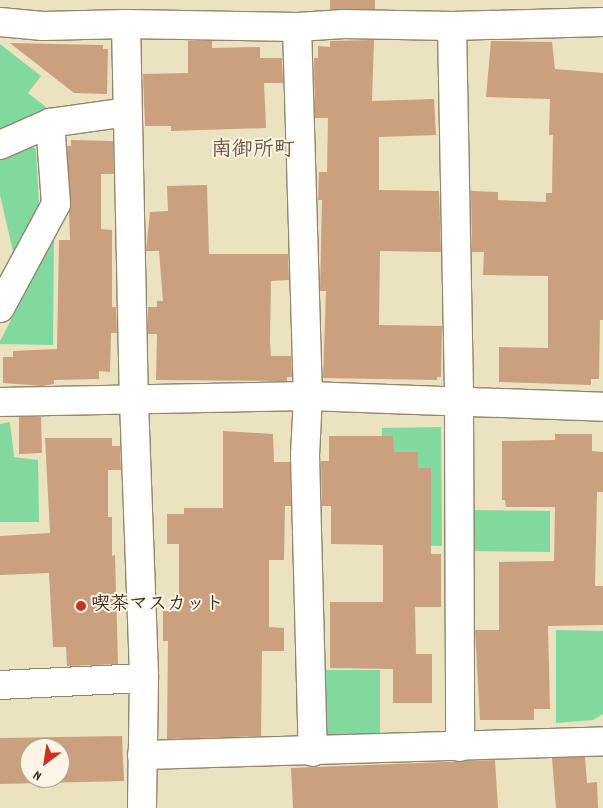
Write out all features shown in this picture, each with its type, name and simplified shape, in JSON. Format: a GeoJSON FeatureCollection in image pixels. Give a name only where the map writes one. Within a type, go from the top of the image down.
{"type":"FeatureCollection","features":[{"type":"Feature","properties":{"kind":"street"},"geometry":{"type":"LineString","coordinates":[[0,22],[42,26],[126,24],[297,28],[344,24],[452,26],[603,22]]}},
{"type":"Feature","properties":{"kind":"street"},"geometry":{"type":"LineString","coordinates":[[126,24],[134,401],[144,678],[142,808]]}},
{"type":"Feature","properties":{"kind":"street"},"geometry":{"type":"LineString","coordinates":[[452,26],[459,404],[460,747]]}},
{"type":"Feature","properties":{"kind":"street"},"geometry":{"type":"LineString","coordinates":[[297,28],[308,396],[305,455],[313,752]]}},
{"type":"Feature","properties":{"kind":"street"},"geometry":{"type":"LineString","coordinates":[[0,145],[50,124],[127,112]]}},
{"type":"Feature","properties":{"kind":"street"},"geometry":{"type":"LineString","coordinates":[[0,308],[56,204],[50,124]]}},
{"type":"Feature","properties":{"kind":"street"},"geometry":{"type":"LineString","coordinates":[[0,402],[134,401],[308,396],[459,404],[603,407]]}},
{"type":"Feature","properties":{"kind":"street"},"geometry":{"type":"LineString","coordinates":[[0,684],[144,678]]}},
{"type":"Feature","properties":{"kind":"street"},"geometry":{"type":"LineString","coordinates":[[142,754],[313,752],[603,741]]}},
{"type":"Feature","properties":{"kind":"green space"},"geometry":{"type":"Polygon","coordinates":[[[0,44],[41,76],[28,93],[51,111],[0,130],[0,44]]]}},
{"type":"Feature","properties":{"kind":"green space"},"geometry":{"type":"Polygon","coordinates":[[[23,143],[36,149],[39,205],[15,260],[0,195],[0,151],[23,143]]]}},
{"type":"Feature","properties":{"kind":"green space"},"geometry":{"type":"Polygon","coordinates":[[[54,238],[53,345],[0,344],[0,341],[54,238]]]}},
{"type":"Feature","properties":{"kind":"green space"},"geometry":{"type":"Polygon","coordinates":[[[10,422],[14,457],[38,460],[39,522],[0,522],[0,424],[10,422]]]}},
{"type":"Feature","properties":{"kind":"green space"},"geometry":{"type":"Polygon","coordinates":[[[441,427],[442,546],[381,544],[382,428],[441,427]]]}},
{"type":"Feature","properties":{"kind":"green space"},"geometry":{"type":"Polygon","coordinates":[[[473,510],[550,511],[550,552],[473,551],[473,510]]]}},
{"type":"Feature","properties":{"kind":"green space"},"geometry":{"type":"Polygon","coordinates":[[[556,630],[603,631],[603,714],[593,720],[556,723],[556,630]]]}},
{"type":"Feature","properties":{"kind":"green space"},"geometry":{"type":"Polygon","coordinates":[[[316,670],[380,670],[380,734],[329,736],[317,726],[316,670]]]}},
{"type":"Feature","properties":{"kind":"building"},"geometry":{"type":"Polygon","coordinates":[[[330,0],[375,0],[375,9],[330,9],[330,0]]]}},
{"type":"Feature","properties":{"kind":"building"},"geometry":{"type":"Polygon","coordinates":[[[374,40],[372,101],[434,99],[436,135],[379,137],[379,190],[439,191],[441,252],[380,251],[379,325],[442,326],[441,377],[437,377],[437,380],[323,378],[326,291],[320,291],[322,200],[318,200],[319,172],[327,172],[328,118],[315,118],[314,58],[318,58],[318,46],[330,47],[330,41],[374,40]]]}},
{"type":"Feature","properties":{"kind":"building"},"geometry":{"type":"Polygon","coordinates":[[[188,41],[212,41],[212,48],[260,47],[260,58],[282,58],[283,83],[264,83],[266,128],[171,131],[171,126],[145,126],[143,74],[188,73],[188,41]]]}},
{"type":"Feature","properties":{"kind":"building"},"geometry":{"type":"Polygon","coordinates":[[[491,41],[552,42],[555,69],[603,73],[603,320],[600,320],[599,379],[591,379],[591,385],[499,382],[499,347],[548,348],[548,276],[483,275],[484,252],[472,252],[471,191],[498,192],[498,200],[546,202],[546,193],[552,193],[553,135],[549,135],[550,99],[486,97],[491,41]]]}},
{"type":"Feature","properties":{"kind":"building"},"geometry":{"type":"Polygon","coordinates":[[[10,43],[103,45],[103,49],[108,49],[107,94],[74,93],[10,43]]]}},
{"type":"Feature","properties":{"kind":"building"},"geometry":{"type":"Polygon","coordinates":[[[71,140],[113,141],[114,174],[101,174],[101,229],[112,230],[112,307],[116,307],[117,333],[111,333],[110,372],[99,371],[99,379],[54,380],[54,384],[42,386],[3,383],[3,357],[13,357],[13,351],[57,349],[59,240],[70,240],[67,146],[71,146],[71,140]]]}},
{"type":"Feature","properties":{"kind":"building"},"geometry":{"type":"Polygon","coordinates":[[[207,185],[209,254],[288,254],[289,280],[271,281],[270,341],[271,356],[291,356],[292,377],[287,377],[287,381],[156,380],[157,334],[148,334],[148,307],[157,307],[157,301],[163,301],[159,251],[146,251],[150,212],[168,211],[167,186],[207,185]]]}},
{"type":"Feature","properties":{"kind":"building"},"geometry":{"type":"Polygon","coordinates":[[[19,417],[41,417],[42,453],[19,454],[19,417]]]}},
{"type":"Feature","properties":{"kind":"building"},"geometry":{"type":"Polygon","coordinates":[[[223,431],[273,434],[274,462],[290,462],[291,506],[285,506],[284,560],[269,560],[269,627],[284,628],[284,651],[262,651],[261,736],[167,739],[168,641],[163,641],[163,611],[179,611],[179,544],[167,544],[167,514],[184,514],[184,508],[223,508],[223,431]]]}},
{"type":"Feature","properties":{"kind":"building"},"geometry":{"type":"Polygon","coordinates":[[[555,434],[592,434],[592,451],[603,452],[603,492],[597,492],[595,586],[603,586],[603,625],[548,626],[550,709],[534,709],[534,720],[480,720],[475,630],[499,630],[499,562],[554,561],[555,507],[506,507],[505,500],[502,500],[502,441],[555,440],[555,434]]]}},
{"type":"Feature","properties":{"kind":"building"},"geometry":{"type":"Polygon","coordinates":[[[329,436],[393,436],[394,452],[418,452],[418,468],[431,468],[431,554],[441,554],[441,607],[415,607],[416,654],[432,654],[432,703],[393,703],[393,669],[330,668],[330,602],[383,602],[383,545],[331,544],[331,506],[322,506],[321,461],[329,461],[329,436]]]}},
{"type":"Feature","properties":{"kind":"building"},"geometry":{"type":"Polygon","coordinates":[[[45,438],[112,438],[112,446],[120,446],[121,470],[108,470],[108,517],[112,517],[112,556],[115,555],[118,664],[67,666],[66,647],[53,647],[49,573],[0,575],[0,536],[50,533],[45,438]]]}},
{"type":"Feature","properties":{"kind":"building"},"geometry":{"type":"Polygon","coordinates":[[[122,736],[124,781],[70,782],[70,738],[20,738],[20,784],[0,784],[0,738],[122,736]]]}},
{"type":"Feature","properties":{"kind":"building"},"geometry":{"type":"Polygon","coordinates":[[[585,757],[587,783],[597,782],[598,808],[556,808],[552,758],[585,757]]]}},
{"type":"Feature","properties":{"kind":"building"},"geometry":{"type":"Polygon","coordinates":[[[495,760],[498,808],[293,808],[291,768],[495,760]]]}},
{"type":"Feature","properties":{"kind":"place","name":"喫茶マスカット"},"geometry":{"type":"Point","coordinates":[81,606]}},
{"type":"Feature","properties":{"kind":"district","name":"南御所町"},"geometry":{"type":"Point","coordinates":[253,151]}}]}
